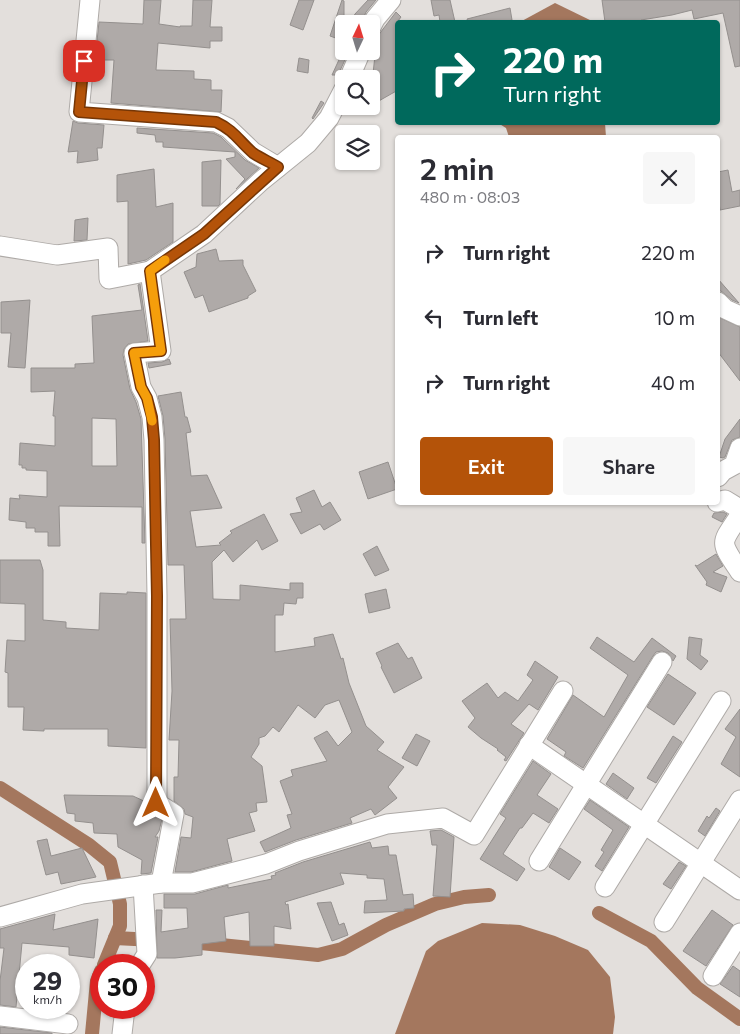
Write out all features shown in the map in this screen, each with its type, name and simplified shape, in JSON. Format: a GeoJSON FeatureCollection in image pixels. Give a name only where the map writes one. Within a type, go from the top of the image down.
{"type":"FeatureCollection","features":[{"type":"Feature","properties":{"kind":"street"},"geometry":{"type":"LineString","coordinates":[[90,0],[79,112],[216,122],[236,134],[253,152],[278,167]]}},
{"type":"Feature","properties":{"kind":"street"},"geometry":{"type":"LineString","coordinates":[[378,15],[391,0]]}},
{"type":"Feature","properties":{"kind":"street"},"geometry":{"type":"LineString","coordinates":[[0,246],[57,254],[108,248],[109,279],[150,271],[204,234],[318,132],[335,106]]}},
{"type":"Feature","properties":{"kind":"street"},"geometry":{"type":"LineString","coordinates":[[144,954],[147,930],[146,885],[174,814],[156,803],[157,596],[154,440],[152,417],[147,398],[141,387],[134,353],[161,351],[150,271]]}},
{"type":"Feature","properties":{"kind":"street"},"geometry":{"type":"LineString","coordinates":[[720,304],[725,309],[740,316]]}},
{"type":"Feature","properties":{"kind":"street"},"geometry":{"type":"LineString","coordinates":[[720,475],[734,465],[740,448]]}},
{"type":"Feature","properties":{"kind":"street"},"geometry":{"type":"LineString","coordinates":[[720,501],[725,500],[740,509]]}},
{"type":"Feature","properties":{"kind":"street"},"geometry":{"type":"LineString","coordinates":[[740,515],[725,536],[724,546],[740,572]]}},
{"type":"Feature","properties":{"kind":"street"},"geometry":{"type":"LineString","coordinates":[[539,861],[662,662]]}},
{"type":"Feature","properties":{"kind":"street"},"geometry":{"type":"LineString","coordinates":[[0,917],[82,894],[146,885],[201,881],[266,864],[299,851],[387,824],[444,818],[474,834],[563,690]]}},
{"type":"Feature","properties":{"kind":"street"},"geometry":{"type":"LineString","coordinates":[[605,887],[721,701]]}},
{"type":"Feature","properties":{"kind":"street"},"geometry":{"type":"LineString","coordinates":[[529,745],[740,890]]}},
{"type":"Feature","properties":{"kind":"street"},"geometry":{"type":"LineString","coordinates":[[664,922],[740,800]]}},
{"type":"Feature","properties":{"kind":"street"},"geometry":{"type":"LineString","coordinates":[[713,976],[740,933]]}},
{"type":"Feature","properties":{"kind":"street"},"geometry":{"type":"LineString","coordinates":[[0,1016],[68,1024]]}},
{"type":"Feature","properties":{"kind":"street"},"geometry":{"type":"LineString","coordinates":[[122,1034],[124,1019]]}},
{"type":"Feature","properties":{"kind":"shaded area"},"geometry":{"type":"Polygon","coordinates":[[[555,3],[590,20],[524,20],[555,3]]]}},
{"type":"Feature","properties":{"kind":"shaded area"},"geometry":{"type":"Polygon","coordinates":[[[501,125],[605,125],[606,135],[508,135],[506,128],[501,125]]]}},
{"type":"Feature","properties":{"kind":"shaded area"},"geometry":{"type":"Polygon","coordinates":[[[482,923],[520,925],[555,936],[588,950],[610,977],[615,1017],[613,1034],[395,1034],[426,951],[438,941],[482,923]]]}},
{"type":"Feature","properties":{"kind":"building"},"geometry":{"type":"Polygon","coordinates":[[[144,0],[161,0],[159,24],[180,27],[192,26],[193,0],[212,0],[210,27],[222,27],[222,41],[210,41],[210,48],[158,43],[156,70],[194,71],[194,79],[211,80],[211,90],[222,90],[221,112],[111,103],[114,60],[95,60],[99,22],[143,24],[144,0]]]}},
{"type":"Feature","properties":{"kind":"building"},"geometry":{"type":"Polygon","coordinates":[[[299,0],[314,0],[303,30],[290,25],[299,0]]]}},
{"type":"Feature","properties":{"kind":"building"},"geometry":{"type":"Polygon","coordinates":[[[342,0],[344,1],[344,15],[337,15],[342,0]]]}},
{"type":"Feature","properties":{"kind":"building"},"geometry":{"type":"Polygon","coordinates":[[[368,0],[376,0],[365,15],[355,14],[368,0]]]}},
{"type":"Feature","properties":{"kind":"building"},"geometry":{"type":"Polygon","coordinates":[[[431,0],[450,0],[455,20],[440,20],[439,15],[434,16],[431,0]]]}},
{"type":"Feature","properties":{"kind":"building"},"geometry":{"type":"Polygon","coordinates":[[[602,0],[740,0],[740,66],[735,67],[723,13],[694,19],[692,10],[641,20],[605,20],[602,0]]]}},
{"type":"Feature","properties":{"kind":"building"},"geometry":{"type":"Polygon","coordinates":[[[510,8],[512,20],[467,20],[510,8]]]}},
{"type":"Feature","properties":{"kind":"building"},"geometry":{"type":"Polygon","coordinates":[[[396,12],[401,17],[399,20],[395,20],[395,92],[380,100],[380,70],[373,70],[374,60],[380,60],[380,33],[396,12]]]}},
{"type":"Feature","properties":{"kind":"building"},"geometry":{"type":"Polygon","coordinates":[[[335,21],[335,38],[330,36],[335,21]]]}},
{"type":"Feature","properties":{"kind":"building"},"geometry":{"type":"Polygon","coordinates":[[[299,58],[309,60],[308,73],[297,71],[299,58]]]}},
{"type":"Feature","properties":{"kind":"building"},"geometry":{"type":"Polygon","coordinates":[[[339,60],[345,60],[340,70],[335,70],[335,75],[332,75],[339,60]]]}},
{"type":"Feature","properties":{"kind":"building"},"geometry":{"type":"Polygon","coordinates":[[[321,101],[324,103],[313,119],[312,118],[321,101]]]}},
{"type":"Feature","properties":{"kind":"building"},"geometry":{"type":"Polygon","coordinates":[[[73,121],[104,125],[102,148],[97,148],[98,160],[77,163],[78,151],[68,152],[73,121]]]}},
{"type":"Feature","properties":{"kind":"building"},"geometry":{"type":"Polygon","coordinates":[[[137,128],[213,133],[221,137],[245,160],[259,168],[236,189],[245,179],[226,159],[235,157],[235,152],[163,147],[163,142],[156,142],[155,135],[137,133],[137,128]]]}},
{"type":"Feature","properties":{"kind":"building"},"geometry":{"type":"Polygon","coordinates":[[[221,160],[220,204],[218,206],[202,206],[202,162],[221,160]]]}},
{"type":"Feature","properties":{"kind":"building"},"geometry":{"type":"Polygon","coordinates":[[[154,169],[156,207],[173,203],[173,242],[146,260],[128,264],[128,201],[117,202],[117,175],[154,169]]]}},
{"type":"Feature","properties":{"kind":"building"},"geometry":{"type":"Polygon","coordinates":[[[728,170],[732,192],[740,190],[740,206],[720,210],[720,172],[728,170]]]}},
{"type":"Feature","properties":{"kind":"building"},"geometry":{"type":"Polygon","coordinates":[[[88,218],[87,240],[74,241],[75,220],[88,218]]]}},
{"type":"Feature","properties":{"kind":"building"},"geometry":{"type":"Polygon","coordinates":[[[216,249],[219,261],[243,260],[243,265],[256,291],[248,296],[248,298],[209,312],[203,295],[195,298],[184,272],[196,267],[197,254],[216,249]]]}},
{"type":"Feature","properties":{"kind":"building"},"geometry":{"type":"Polygon","coordinates":[[[720,281],[739,303],[732,300],[721,291],[720,281]]]}},
{"type":"Feature","properties":{"kind":"building"},"geometry":{"type":"Polygon","coordinates":[[[140,284],[148,341],[128,344],[124,349],[123,355],[130,389],[141,419],[145,543],[142,543],[142,507],[59,506],[60,546],[48,546],[48,532],[35,532],[35,528],[26,528],[26,522],[9,520],[10,498],[20,499],[19,495],[47,497],[47,471],[26,470],[26,468],[22,468],[22,465],[19,465],[20,443],[55,446],[55,416],[53,416],[55,391],[31,392],[31,368],[75,368],[75,364],[94,363],[92,316],[142,310],[138,285],[140,284]],[[92,418],[92,466],[117,466],[116,419],[92,418]]]}},
{"type":"Feature","properties":{"kind":"building"},"geometry":{"type":"Polygon","coordinates":[[[30,300],[25,368],[8,367],[11,333],[1,333],[1,302],[30,300]]]}},
{"type":"Feature","properties":{"kind":"building"},"geometry":{"type":"Polygon","coordinates":[[[720,318],[740,327],[740,381],[720,355],[720,318]]]}},
{"type":"Feature","properties":{"kind":"building"},"geometry":{"type":"Polygon","coordinates":[[[169,359],[171,364],[149,368],[148,363],[162,362],[169,359]]]}},
{"type":"Feature","properties":{"kind":"building"},"geometry":{"type":"Polygon","coordinates":[[[181,392],[185,417],[187,417],[191,432],[186,433],[191,476],[207,475],[222,508],[190,511],[196,547],[221,545],[219,543],[232,533],[230,531],[264,514],[278,541],[262,550],[257,540],[233,562],[224,550],[212,562],[213,599],[240,600],[240,585],[290,590],[290,583],[303,583],[303,598],[297,598],[296,604],[284,603],[283,615],[275,615],[275,652],[315,646],[314,638],[333,634],[366,726],[384,742],[377,750],[404,767],[388,787],[397,798],[375,815],[371,809],[350,818],[352,823],[296,840],[265,852],[260,842],[291,828],[287,815],[292,814],[280,781],[293,776],[291,770],[327,761],[314,738],[327,731],[338,746],[352,732],[339,700],[325,705],[315,718],[298,705],[279,732],[273,727],[265,736],[259,738],[259,744],[251,757],[262,766],[267,802],[256,803],[257,811],[249,813],[255,831],[227,839],[232,861],[191,872],[175,872],[181,837],[191,838],[193,817],[185,814],[184,809],[174,801],[174,777],[178,777],[179,740],[169,740],[172,691],[170,619],[186,619],[184,565],[168,565],[165,439],[163,416],[158,396],[181,392]]]}},
{"type":"Feature","properties":{"kind":"building"},"geometry":{"type":"Polygon","coordinates":[[[740,419],[740,437],[732,440],[723,458],[720,457],[720,454],[725,439],[740,419]]]}},
{"type":"Feature","properties":{"kind":"building"},"geometry":{"type":"Polygon","coordinates":[[[388,462],[395,483],[395,490],[368,499],[359,472],[388,462]]]}},
{"type":"Feature","properties":{"kind":"building"},"geometry":{"type":"Polygon","coordinates":[[[314,490],[322,507],[330,502],[341,520],[324,530],[320,524],[301,534],[290,514],[302,512],[296,498],[314,490]]]}},
{"type":"Feature","properties":{"kind":"building"},"geometry":{"type":"Polygon","coordinates":[[[723,512],[727,514],[722,522],[712,517],[714,513],[723,512]]]}},
{"type":"Feature","properties":{"kind":"building"},"geometry":{"type":"Polygon","coordinates":[[[377,546],[389,570],[375,576],[363,554],[377,546]]]}},
{"type":"Feature","properties":{"kind":"building"},"geometry":{"type":"Polygon","coordinates":[[[716,554],[723,566],[713,572],[727,577],[721,592],[706,585],[707,582],[695,565],[697,566],[716,554]]]}},
{"type":"Feature","properties":{"kind":"building"},"geometry":{"type":"Polygon","coordinates":[[[0,560],[40,560],[43,570],[43,620],[66,622],[66,628],[99,630],[100,593],[146,593],[146,748],[108,746],[108,729],[23,730],[24,707],[8,707],[8,673],[5,672],[7,640],[25,641],[25,604],[0,603],[0,560]]]}},
{"type":"Feature","properties":{"kind":"building"},"geometry":{"type":"Polygon","coordinates":[[[386,589],[390,608],[369,613],[365,594],[386,589]]]}},
{"type":"Feature","properties":{"kind":"building"},"geometry":{"type":"Polygon","coordinates":[[[597,637],[634,662],[652,638],[676,656],[673,661],[668,653],[656,652],[583,768],[564,756],[566,752],[547,739],[573,695],[604,717],[628,675],[590,648],[597,637]]]}},
{"type":"Feature","properties":{"kind":"building"},"geometry":{"type":"Polygon","coordinates":[[[689,637],[702,639],[700,655],[708,661],[701,670],[687,659],[689,637]]]}},
{"type":"Feature","properties":{"kind":"building"},"geometry":{"type":"Polygon","coordinates":[[[398,643],[408,659],[412,657],[422,678],[394,693],[376,653],[398,643]]]}},
{"type":"Feature","properties":{"kind":"building"},"geometry":{"type":"Polygon","coordinates":[[[535,661],[558,677],[538,710],[529,704],[511,724],[524,733],[506,761],[504,760],[506,757],[498,749],[468,727],[475,718],[462,701],[487,683],[498,698],[505,692],[518,701],[533,680],[527,675],[535,661]]]}},
{"type":"Feature","properties":{"kind":"building"},"geometry":{"type":"Polygon","coordinates":[[[668,674],[696,693],[674,725],[647,707],[668,674]]]}},
{"type":"Feature","properties":{"kind":"building"},"geometry":{"type":"Polygon","coordinates":[[[740,709],[740,777],[721,764],[736,737],[725,729],[740,709]]]}},
{"type":"Feature","properties":{"kind":"building"},"geometry":{"type":"Polygon","coordinates":[[[416,734],[430,741],[417,766],[402,758],[416,734]]]}},
{"type":"Feature","properties":{"kind":"building"},"geometry":{"type":"Polygon","coordinates":[[[673,736],[682,742],[656,783],[647,778],[673,736]]]}},
{"type":"Feature","properties":{"kind":"building"},"geometry":{"type":"Polygon","coordinates":[[[533,761],[551,774],[537,795],[558,809],[549,823],[533,813],[522,828],[520,828],[503,854],[525,869],[517,881],[480,859],[506,818],[500,814],[533,761]]]}},
{"type":"Feature","properties":{"kind":"building"},"geometry":{"type":"Polygon","coordinates":[[[613,773],[634,788],[627,799],[606,784],[613,773]]]}},
{"type":"Feature","properties":{"kind":"building"},"geometry":{"type":"Polygon","coordinates":[[[64,795],[133,796],[146,802],[147,809],[162,819],[159,831],[155,837],[158,837],[151,873],[141,874],[142,860],[118,847],[117,834],[94,833],[93,823],[75,821],[75,814],[67,813],[64,795]]]}},
{"type":"Feature","properties":{"kind":"building"},"geometry":{"type":"Polygon","coordinates":[[[590,800],[629,827],[602,871],[595,866],[604,852],[601,850],[613,830],[584,809],[590,800]]]}},
{"type":"Feature","properties":{"kind":"building"},"geometry":{"type":"Polygon","coordinates":[[[716,808],[720,811],[705,836],[698,831],[707,816],[709,818],[716,808]]]}},
{"type":"Feature","properties":{"kind":"building"},"geometry":{"type":"Polygon","coordinates":[[[441,830],[454,837],[450,897],[433,896],[437,845],[432,845],[430,831],[441,830]]]}},
{"type":"Feature","properties":{"kind":"building"},"geometry":{"type":"Polygon","coordinates":[[[47,839],[51,856],[82,848],[96,877],[61,884],[58,872],[46,875],[37,841],[47,839]]]}},
{"type":"Feature","properties":{"kind":"building"},"geometry":{"type":"Polygon","coordinates":[[[370,842],[372,848],[388,846],[389,855],[396,855],[403,895],[413,894],[414,908],[404,909],[404,911],[364,913],[365,901],[387,900],[384,879],[367,878],[367,875],[340,873],[344,884],[285,902],[286,905],[288,904],[291,929],[274,926],[274,946],[250,946],[249,912],[224,917],[226,941],[202,944],[202,955],[157,958],[156,910],[162,910],[161,932],[188,928],[187,908],[164,908],[164,894],[195,894],[228,885],[228,888],[272,879],[271,876],[276,875],[275,873],[303,862],[370,842]]]}},
{"type":"Feature","properties":{"kind":"building"},"geometry":{"type":"Polygon","coordinates":[[[560,848],[581,862],[569,880],[549,867],[560,848]]]}},
{"type":"Feature","properties":{"kind":"building"},"geometry":{"type":"Polygon","coordinates":[[[679,862],[686,866],[671,889],[663,884],[679,862]]]}},
{"type":"Feature","properties":{"kind":"building"},"geometry":{"type":"Polygon","coordinates":[[[331,902],[339,925],[344,923],[348,935],[332,941],[317,903],[331,902]]]}},
{"type":"Feature","properties":{"kind":"building"},"geometry":{"type":"Polygon","coordinates":[[[712,910],[733,925],[706,966],[683,951],[712,910]]]}},
{"type":"Feature","properties":{"kind":"building"},"geometry":{"type":"Polygon","coordinates":[[[55,914],[53,930],[98,919],[94,954],[90,954],[90,958],[80,956],[80,954],[69,954],[69,947],[22,943],[21,954],[15,954],[15,1007],[0,1005],[0,981],[4,948],[0,948],[0,929],[55,914]]]}},
{"type":"Feature","properties":{"kind":"building"},"geometry":{"type":"Polygon","coordinates":[[[733,966],[740,971],[740,997],[720,984],[733,966]]]}},
{"type":"Feature","properties":{"kind":"building"},"geometry":{"type":"Polygon","coordinates":[[[0,1027],[52,1033],[52,1034],[0,1034],[0,1027]]]}},
{"type":"Feature","properties":{"kind":"waterway"},"geometry":{"type":"LineString","coordinates":[[0,788],[89,845],[110,862],[120,904],[120,926],[109,954]]}},
{"type":"Feature","properties":{"kind":"waterway"},"geometry":{"type":"LineString","coordinates":[[191,942],[318,955],[342,949],[386,925],[435,904],[464,897],[489,895]]}},
{"type":"Feature","properties":{"kind":"waterway"},"geometry":{"type":"LineString","coordinates":[[599,913],[651,941],[697,988],[740,1019]]}},
{"type":"Feature","properties":{"kind":"waterway"},"geometry":{"type":"LineString","coordinates":[[115,938],[154,940]]}},
{"type":"Feature","properties":{"kind":"waterway"},"geometry":{"type":"LineString","coordinates":[[92,1034],[93,1019]]}},
{"type":"Feature","properties":{"kind":"slow traffic"},"geometry":{"type":"LineString","coordinates":[[152,421],[147,398],[141,387],[134,353],[161,351],[150,271],[165,260]]}},
{"type":"Feature","properties":{"kind":"route"},"geometry":{"type":"LineString","coordinates":[[84,61],[79,112],[216,122],[236,134],[253,152],[278,167],[204,234],[150,271],[161,351],[134,353],[141,387],[147,398],[152,417],[154,440],[157,596],[156,803]]}}]}
